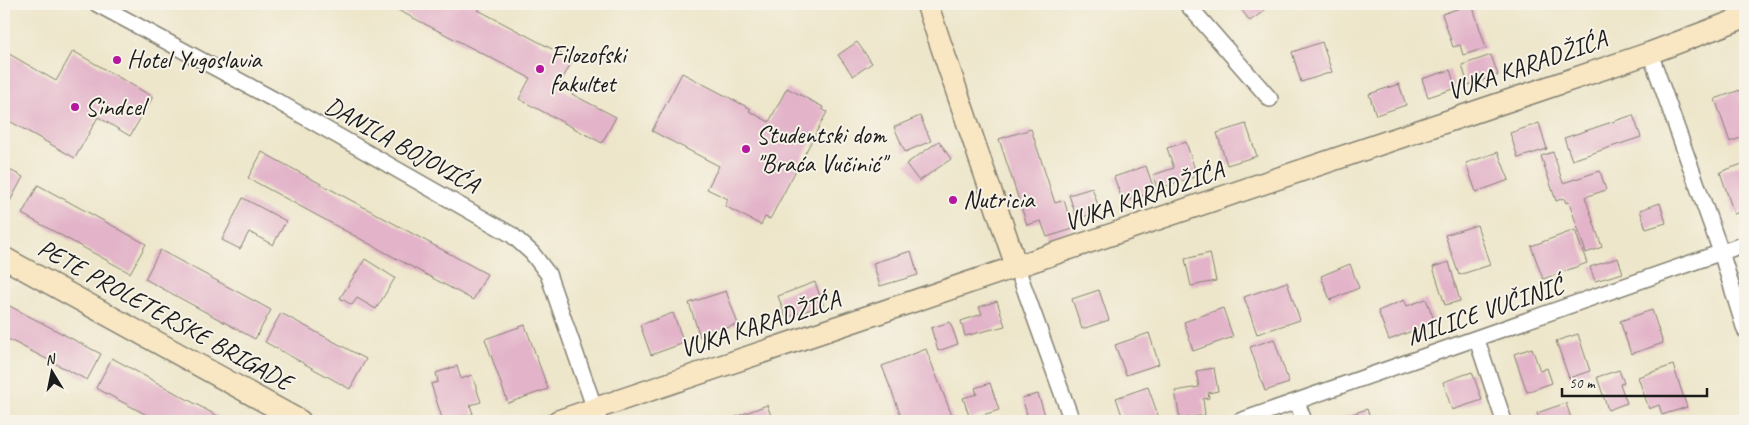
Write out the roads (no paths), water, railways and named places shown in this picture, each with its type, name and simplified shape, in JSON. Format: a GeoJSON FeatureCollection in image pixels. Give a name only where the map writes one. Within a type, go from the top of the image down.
{"type":"FeatureCollection","features":[{"type":"Feature","properties":{"kind":"street","name":"DANILA BOJOVIĆA"},"geometry":{"type":"LineString","coordinates":[[97,4],[116,8],[512,235],[532,253],[548,274],[596,415]]}},
{"type":"Feature","properties":{"kind":"street"},"geometry":{"type":"LineString","coordinates":[[927,4],[1017,268],[1072,421]]}},
{"type":"Feature","properties":{"kind":"street"},"geometry":{"type":"LineString","coordinates":[[1187,4],[1270,99]]}},
{"type":"Feature","properties":{"kind":"street","name":"VUKA KARADŽIĆA"},"geometry":{"type":"LineString","coordinates":[[558,421],[596,415],[1017,268],[1650,52],[1745,17]]}},
{"type":"Feature","properties":{"kind":"street"},"geometry":{"type":"LineString","coordinates":[[1650,52],[1721,252],[1745,330]]}},
{"type":"Feature","properties":{"kind":"street","name":"MILICE VUČINIĆ"},"geometry":{"type":"LineString","coordinates":[[1240,421],[1477,340],[1745,244]]}},
{"type":"Feature","properties":{"kind":"street","name":"PETE PROLETERSKE BRIGADE"},"geometry":{"type":"LineString","coordinates":[[4,258],[300,421]]}},
{"type":"Feature","properties":{"kind":"street"},"geometry":{"type":"LineString","coordinates":[[1477,340],[1504,421]]}},
{"type":"Feature","properties":{"kind":"street"},"geometry":{"type":"LineString","coordinates":[[1297,402],[1304,421]]}},
{"type":"Feature","properties":{"kind":"place","name":"Hotel Yugoslavia"},"geometry":{"type":"Point","coordinates":[117,60]}},
{"type":"Feature","properties":{"kind":"place","name":"Filozofski fakultet"},"geometry":{"type":"Point","coordinates":[540,69]}},
{"type":"Feature","properties":{"kind":"place","name":"Sindcel"},"geometry":{"type":"Point","coordinates":[75,107]}},
{"type":"Feature","properties":{"kind":"place","name":"Studentski dom \"Braća Vučinić\""},"geometry":{"type":"Point","coordinates":[746,149]}},
{"type":"Feature","properties":{"kind":"place","name":"Nutricia"},"geometry":{"type":"Point","coordinates":[953,200]}}]}
